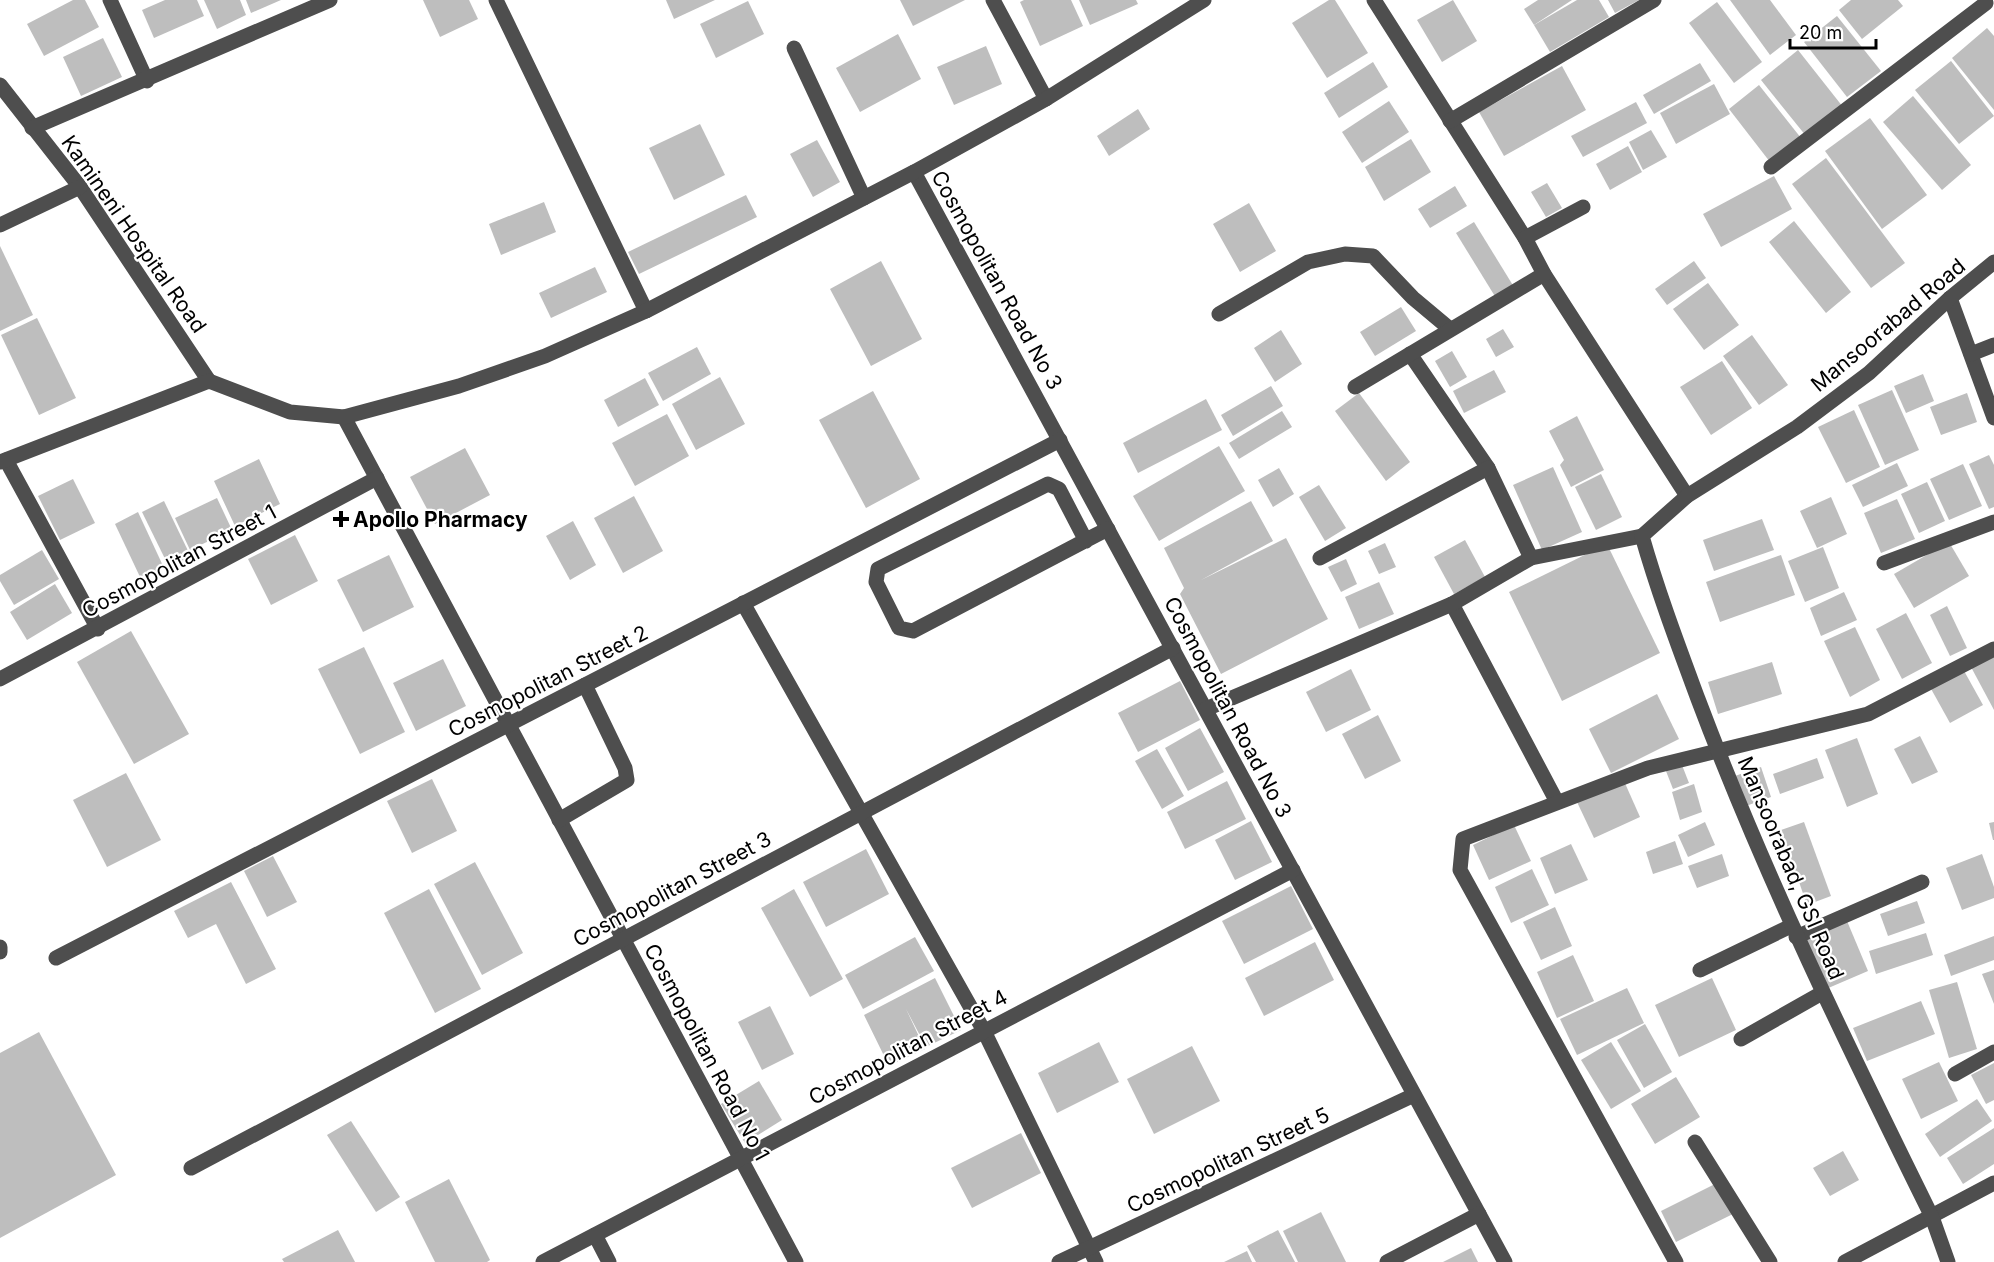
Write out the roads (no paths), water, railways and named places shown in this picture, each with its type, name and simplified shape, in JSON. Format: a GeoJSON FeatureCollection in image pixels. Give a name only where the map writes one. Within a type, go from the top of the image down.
{"type":"FeatureCollection","features":[{"type":"Feature","properties":{"kind":"street"},"geometry":{"type":"LineString","coordinates":[[110,0],[147,81]]}},
{"type":"Feature","properties":{"kind":"street"},"geometry":{"type":"LineString","coordinates":[[33,129],[147,81],[301,6],[330,0]]}},
{"type":"Feature","properties":{"kind":"street"},"geometry":{"type":"LineString","coordinates":[[496,0],[646,311]]}},
{"type":"Feature","properties":{"kind":"street"},"geometry":{"type":"LineString","coordinates":[[993,0],[1046,99]]}},
{"type":"Feature","properties":{"kind":"street"},"geometry":{"type":"LineString","coordinates":[[98,628],[3,461],[209,381],[290,412],[344,417],[480,378],[545,356],[646,311],[915,172],[1046,99],[1204,0]]}},
{"type":"Feature","properties":{"kind":"street"},"geometry":{"type":"LineString","coordinates":[[1206,709],[1452,604],[1531,558],[1642,536],[1688,496],[1544,274],[1524,238],[1374,0]]}},
{"type":"Feature","properties":{"kind":"street"},"geometry":{"type":"LineString","coordinates":[[1450,121],[1654,0]]}},
{"type":"Feature","properties":{"kind":"street"},"geometry":{"type":"LineString","coordinates":[[1771,166],[1988,5]]}},
{"type":"Feature","properties":{"kind":"street"},"geometry":{"type":"LineString","coordinates":[[794,48],[864,198]]}},
{"type":"Feature","properties":{"kind":"street","name":"Kamineni Hospital Road"},"geometry":{"type":"LineString","coordinates":[[0,85],[80,187],[209,381]]}},
{"type":"Feature","properties":{"kind":"street","name":"Cosmopolitan Road No 3"},"geometry":{"type":"LineString","coordinates":[[915,172],[1505,1262]]}},
{"type":"Feature","properties":{"kind":"street"},"geometry":{"type":"LineString","coordinates":[[0,225],[80,187]]}},
{"type":"Feature","properties":{"kind":"street"},"geometry":{"type":"LineString","coordinates":[[1524,238],[1583,207]]}},
{"type":"Feature","properties":{"kind":"street"},"geometry":{"type":"LineString","coordinates":[[1219,314],[1308,262],[1344,254],[1373,256],[1413,298],[1450,329]]}},
{"type":"Feature","properties":{"kind":"street","name":"Mansoorabad Road"},"geometry":{"type":"LineString","coordinates":[[1688,496],[1797,427],[1869,374],[1950,298],[1994,262]]}},
{"type":"Feature","properties":{"kind":"street"},"geometry":{"type":"LineString","coordinates":[[1355,387],[1544,274]]}},
{"type":"Feature","properties":{"kind":"street"},"geometry":{"type":"LineString","coordinates":[[1950,298],[1994,418]]}},
{"type":"Feature","properties":{"kind":"street"},"geometry":{"type":"LineString","coordinates":[[1971,354],[1994,345]]}},
{"type":"Feature","properties":{"kind":"street"},"geometry":{"type":"LineString","coordinates":[[1410,354],[1488,468],[1531,558]]}},
{"type":"Feature","properties":{"kind":"street","name":"Cosmopolitan Road No 1"},"geometry":{"type":"LineString","coordinates":[[344,417],[796,1262]]}},
{"type":"Feature","properties":{"kind":"street","name":"Cosmopolitan Street 2"},"geometry":{"type":"LineString","coordinates":[[56,958],[1060,440]]}},
{"type":"Feature","properties":{"kind":"street"},"geometry":{"type":"LineString","coordinates":[[1320,558],[1488,468]]}},
{"type":"Feature","properties":{"kind":"street","name":"Cosmopolitan Street 1"},"geometry":{"type":"LineString","coordinates":[[0,679],[377,478]]}},
{"type":"Feature","properties":{"kind":"street"},"geometry":{"type":"LineString","coordinates":[[1086,541],[1059,489],[1048,484],[878,569],[876,582],[899,628],[913,631],[1086,541],[1108,528]]}},
{"type":"Feature","properties":{"kind":"street"},"geometry":{"type":"LineString","coordinates":[[1884,562],[1994,522]]}},
{"type":"Feature","properties":{"kind":"street","name":"Mansoorabad, GSI Road"},"geometry":{"type":"LineString","coordinates":[[1642,536],[1657,588],[1717,750],[1794,931],[1932,1217],[1948,1262]]}},
{"type":"Feature","properties":{"kind":"street"},"geometry":{"type":"LineString","coordinates":[[743,603],[984,1031],[1093,1255]]}},
{"type":"Feature","properties":{"kind":"street"},"geometry":{"type":"LineString","coordinates":[[1452,604],[1557,802]]}},
{"type":"Feature","properties":{"kind":"street","name":"Cosmopolitan Street 3"},"geometry":{"type":"LineString","coordinates":[[191,1168],[1173,648]]}},
{"type":"Feature","properties":{"kind":"street"},"geometry":{"type":"LineString","coordinates":[[1676,1262],[1460,870],[1463,839],[1648,768],[1868,714],[1994,649]]}},
{"type":"Feature","properties":{"kind":"street"},"geometry":{"type":"LineString","coordinates":[[560,820],[627,780],[625,768],[585,686]]}},
{"type":"Feature","properties":{"kind":"street","name":"Cosmopolitan Street 4"},"geometry":{"type":"LineString","coordinates":[[545,1261],[1293,870]]}},
{"type":"Feature","properties":{"kind":"street"},"geometry":{"type":"LineString","coordinates":[[1700,970],[1922,882]]}},
{"type":"Feature","properties":{"kind":"street"},"geometry":{"type":"LineString","coordinates":[[0,947],[0,952]]}},
{"type":"Feature","properties":{"kind":"street"},"geometry":{"type":"LineString","coordinates":[[1741,1039],[1822,993]]}},
{"type":"Feature","properties":{"kind":"street"},"geometry":{"type":"LineString","coordinates":[[1954,1074],[1994,1052]]}},
{"type":"Feature","properties":{"kind":"street","name":"Cosmopolitan Street 5"},"geometry":{"type":"LineString","coordinates":[[1059,1262],[1093,1255],[1414,1095]]}},
{"type":"Feature","properties":{"kind":"street"},"geometry":{"type":"LineString","coordinates":[[1695,1142],[1770,1262]]}},
{"type":"Feature","properties":{"kind":"street"},"geometry":{"type":"LineString","coordinates":[[1845,1262],[1994,1183]]}},
{"type":"Feature","properties":{"kind":"street"},"geometry":{"type":"LineString","coordinates":[[1388,1262],[1479,1214]]}},
{"type":"Feature","properties":{"kind":"street"},"geometry":{"type":"LineString","coordinates":[[595,1235],[606,1261]]}},
{"type":"Feature","properties":{"kind":"place","name":"Apollo Pharmacy"},"geometry":{"type":"Point","coordinates":[341,519]}}]}
